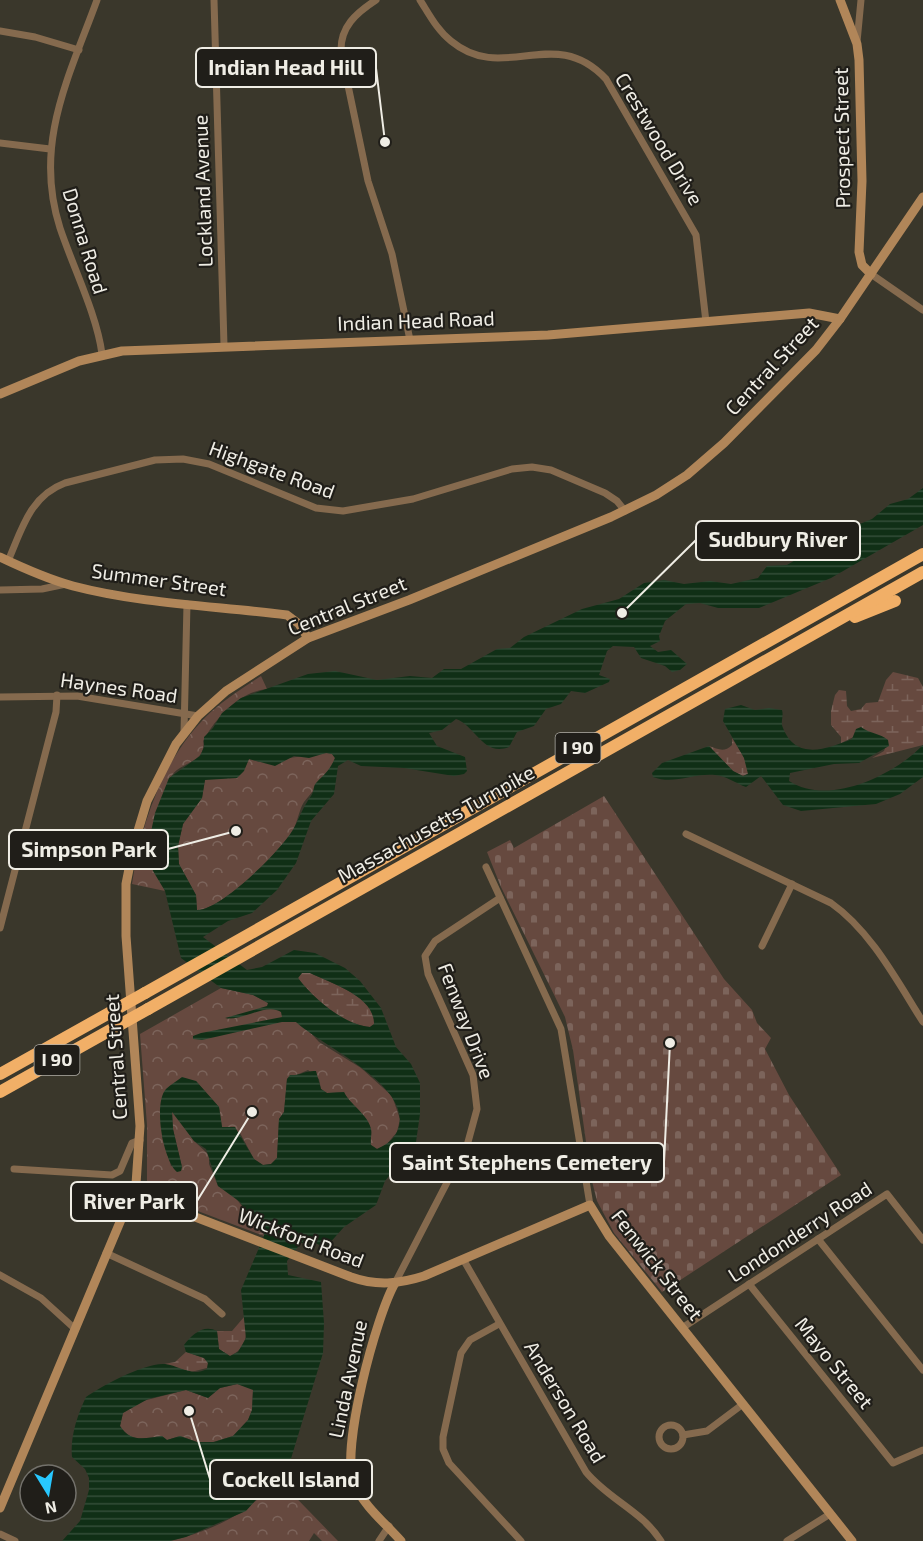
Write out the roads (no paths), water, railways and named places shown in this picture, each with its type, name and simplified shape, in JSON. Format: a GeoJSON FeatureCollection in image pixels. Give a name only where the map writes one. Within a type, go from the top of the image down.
{"type":"FeatureCollection","features":[{"type":"Feature","properties":{"kind":"highway","name":"Massachusetts Turnpike"},"geometry":{"type":"LineString","coordinates":[[0,1074],[923,554]]}},
{"type":"Feature","properties":{"kind":"highway","name":"Massachusetts Turnpike"},"geometry":{"type":"LineString","coordinates":[[0,1092],[923,572]]}},
{"type":"Feature","properties":{"kind":"highway"},"geometry":{"type":"LineString","coordinates":[[812,634],[895,601]]}},
{"type":"Feature","properties":{"kind":"street","name":"Donna Road"},"geometry":{"type":"LineString","coordinates":[[97,0],[56,115],[50,149],[50,172],[54,207],[102,354]]}},
{"type":"Feature","properties":{"kind":"street","name":"Lockland Avenue"},"geometry":{"type":"LineString","coordinates":[[214,0],[224,345]]}},
{"type":"Feature","properties":{"kind":"street"},"geometry":{"type":"LineString","coordinates":[[376,0],[348,23],[342,37],[342,52],[368,181],[392,254],[410,340]]}},
{"type":"Feature","properties":{"kind":"street","name":"Crestwood Drive"},"geometry":{"type":"LineString","coordinates":[[420,0],[440,31],[466,51],[481,56],[507,59],[547,53],[569,54],[584,60],[606,79],[696,235],[706,322]]}},
{"type":"Feature","properties":{"kind":"street","name":"Prospect Street"},"geometry":{"type":"LineString","coordinates":[[840,0],[857,44],[862,149],[859,252],[862,265],[871,274]]}},
{"type":"Feature","properties":{"kind":"street"},"geometry":{"type":"LineString","coordinates":[[857,44],[861,0]]}},
{"type":"Feature","properties":{"kind":"street"},"geometry":{"type":"LineString","coordinates":[[0,31],[35,37],[79,50]]}},
{"type":"Feature","properties":{"kind":"street"},"geometry":{"type":"LineString","coordinates":[[0,142],[50,149]]}},
{"type":"Feature","properties":{"kind":"street","name":"Central Street"},"geometry":{"type":"LineString","coordinates":[[0,1508],[74,1328],[133,1193],[140,1140],[126,936],[126,884],[132,851],[150,795],[169,754],[184,732],[198,716],[236,684],[308,638],[409,600],[625,511],[677,482],[711,455],[801,366],[840,319],[923,197]]}},
{"type":"Feature","properties":{"kind":"street"},"geometry":{"type":"LineString","coordinates":[[871,274],[923,310]]}},
{"type":"Feature","properties":{"kind":"street","name":"Indian Head Road"},"geometry":{"type":"LineString","coordinates":[[0,394],[102,354],[224,345],[579,333],[809,313],[840,319]]}},
{"type":"Feature","properties":{"kind":"street","name":"Highgate Road"},"geometry":{"type":"LineString","coordinates":[[4,559],[33,506],[50,490],[65,483],[165,459],[201,462],[316,508],[343,511],[412,499],[512,469],[532,467],[551,470],[605,493],[617,501],[625,511]]}},
{"type":"Feature","properties":{"kind":"street","name":"Summer Street"},"geometry":{"type":"LineString","coordinates":[[4,559],[66,584],[187,604],[287,615],[299,624],[308,638]]}},
{"type":"Feature","properties":{"kind":"street"},"geometry":{"type":"LineString","coordinates":[[0,590],[42,589],[66,584]]}},
{"type":"Feature","properties":{"kind":"street"},"geometry":{"type":"LineString","coordinates":[[184,732],[187,604]]}},
{"type":"Feature","properties":{"kind":"street"},"geometry":{"type":"LineString","coordinates":[[0,928],[57,712],[57,695]]}},
{"type":"Feature","properties":{"kind":"street","name":"Haynes Road"},"geometry":{"type":"LineString","coordinates":[[0,697],[57,695],[198,716]]}},
{"type":"Feature","properties":{"kind":"street"},"geometry":{"type":"LineString","coordinates":[[687,834],[831,903],[853,921],[923,1022]]}},
{"type":"Feature","properties":{"kind":"street","name":"Fenwick Street"},"geometry":{"type":"LineString","coordinates":[[486,867],[558,1019],[565,1041],[590,1205],[609,1236],[852,1541]]}},
{"type":"Feature","properties":{"kind":"street"},"geometry":{"type":"LineString","coordinates":[[762,946],[792,884]]}},
{"type":"Feature","properties":{"kind":"street","name":"Fenway Drive"},"geometry":{"type":"LineString","coordinates":[[395,1283],[468,1142],[477,1109],[473,1075],[428,974],[425,956],[435,941],[479,909],[500,898]]}},
{"type":"Feature","properties":{"kind":"street"},"geometry":{"type":"LineString","coordinates":[[14,1169],[86,1176],[112,1175],[122,1167],[132,1143],[140,1140]]}},
{"type":"Feature","properties":{"kind":"street","name":"Wickford Road"},"geometry":{"type":"LineString","coordinates":[[133,1193],[362,1281],[395,1283],[424,1276],[590,1205]]}},
{"type":"Feature","properties":{"kind":"street","name":"Londonderry Road"},"geometry":{"type":"LineString","coordinates":[[682,1328],[887,1194],[923,1240]]}},
{"type":"Feature","properties":{"kind":"street"},"geometry":{"type":"LineString","coordinates":[[818,1239],[923,1370]]}},
{"type":"Feature","properties":{"kind":"street"},"geometry":{"type":"LineString","coordinates":[[106,1253],[205,1299],[222,1314]]}},
{"type":"Feature","properties":{"kind":"street","name":"Anderson Road"},"geometry":{"type":"LineString","coordinates":[[463,1259],[586,1472],[602,1490],[646,1521],[661,1541]]}},
{"type":"Feature","properties":{"kind":"street"},"geometry":{"type":"LineString","coordinates":[[0,1275],[42,1298],[74,1328]]}},
{"type":"Feature","properties":{"kind":"street","name":"Linda Avenue"},"geometry":{"type":"LineString","coordinates":[[395,1283],[374,1333],[353,1432],[350,1461],[354,1483],[360,1494],[401,1541]]}},
{"type":"Feature","properties":{"kind":"street","name":"Mayo Street"},"geometry":{"type":"LineString","coordinates":[[749,1284],[892,1463],[923,1450]]}},
{"type":"Feature","properties":{"kind":"street"},"geometry":{"type":"LineString","coordinates":[[500,1324],[470,1340],[461,1353],[453,1380],[443,1449],[449,1463],[521,1541]]}},
{"type":"Feature","properties":{"kind":"street"},"geometry":{"type":"LineString","coordinates":[[683,1435],[707,1431],[743,1404]]}},
{"type":"Feature","properties":{"kind":"street"},"geometry":{"type":"LineString","coordinates":[[787,1541],[830,1514]]}},
{"type":"Feature","properties":{"kind":"street"},"geometry":{"type":"LineString","coordinates":[[379,1541],[389,1526]]}},
{"type":"Feature","properties":{"kind":"street"},"geometry":{"type":"LineString","coordinates":[[0,1534],[15,1541]]}},
{"type":"Feature","properties":{"kind":"place","name":"Indian Head Hill"},"geometry":{"type":"Point","coordinates":[385,142]}},
{"type":"Feature","properties":{"kind":"place","name":"Sudbury River"},"geometry":{"type":"Point","coordinates":[622,613]}},
{"type":"Feature","properties":{"kind":"place","name":"Simpson Park"},"geometry":{"type":"Point","coordinates":[236,831]}},
{"type":"Feature","properties":{"kind":"place","name":"Saint Stephens Cemetery"},"geometry":{"type":"Point","coordinates":[670,1043]}},
{"type":"Feature","properties":{"kind":"place","name":"River Park"},"geometry":{"type":"Point","coordinates":[252,1112]}},
{"type":"Feature","properties":{"kind":"place","name":"Cockell Island"},"geometry":{"type":"Point","coordinates":[189,1411]}}]}
